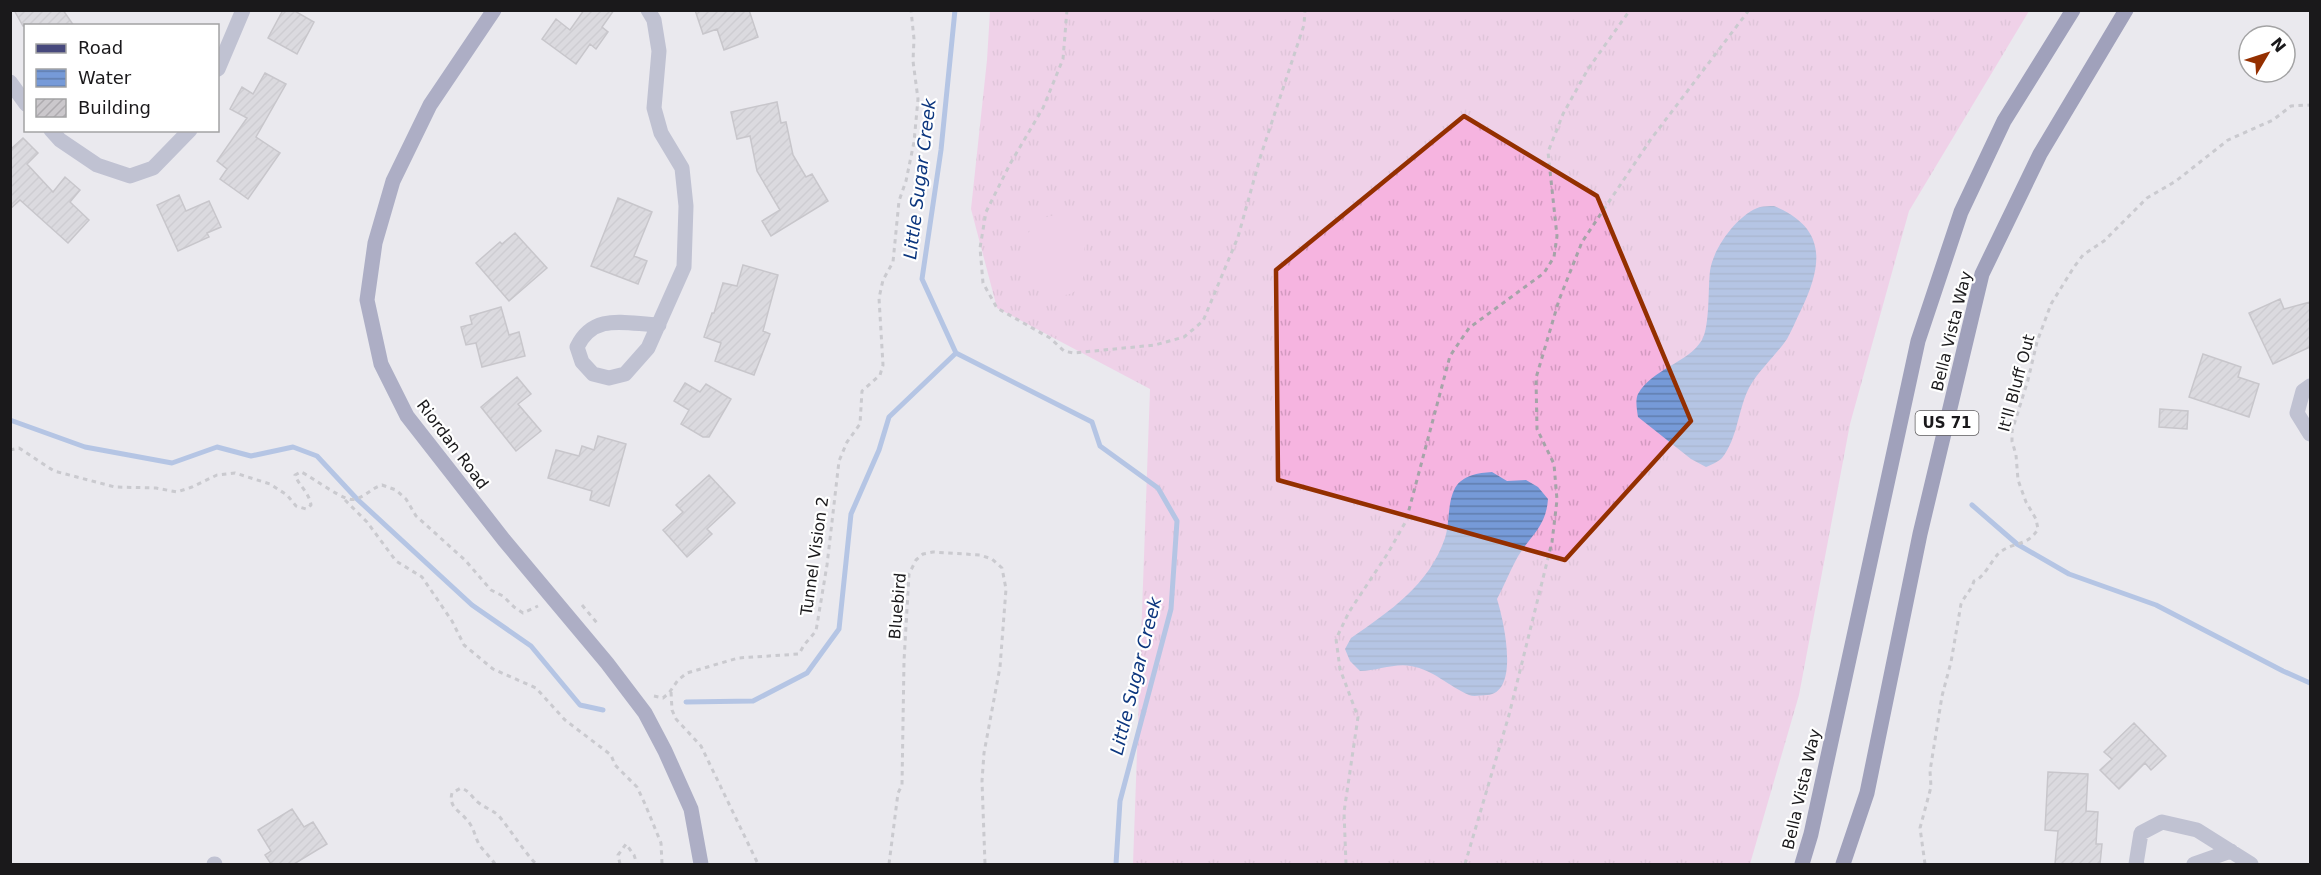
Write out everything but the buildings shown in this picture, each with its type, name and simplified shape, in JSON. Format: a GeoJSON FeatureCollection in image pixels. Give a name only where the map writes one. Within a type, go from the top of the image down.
{"type":"FeatureCollection","features":[{"type":"Feature","properties":{"kind":"main road","name":"Bella Vista Way"},"geometry":{"type":"LineString","coordinates":[[1802,864],[1811,834],[1918,341],[1961,212],[2004,121],[2073,10]]}},
{"type":"Feature","properties":{"kind":"main road","name":"Bella Vista Way"},"geometry":{"type":"LineString","coordinates":[[1844,864],[1867,793],[1920,534],[1982,274],[2040,154],[2126,10]]}},
{"type":"Feature","properties":{"kind":"street"},"geometry":{"type":"LineString","coordinates":[[219,67],[243,10]]}},
{"type":"Feature","properties":{"kind":"street","name":"Riordan Road"},"geometry":{"type":"LineString","coordinates":[[494,10],[430,105],[393,181],[375,243],[367,300],[381,364],[407,416],[504,540],[607,663],[645,713],[691,809],[700,864]]}},
{"type":"Feature","properties":{"kind":"street"},"geometry":{"type":"LineString","coordinates":[[648,10],[654,20],[660,51],[654,108],[661,133],[682,168],[686,206],[684,267],[659,325],[648,348],[625,374],[609,378],[593,374],[582,362],[577,347],[583,335],[594,327],[609,322],[659,325]]}},
{"type":"Feature","properties":{"kind":"street"},"geometry":{"type":"LineString","coordinates":[[10,82],[24,101]]}},
{"type":"Feature","properties":{"kind":"street"},"geometry":{"type":"LineString","coordinates":[[53,132],[60,140],[97,165],[130,176],[153,168],[188,132]]}},
{"type":"Feature","properties":{"kind":"street"},"geometry":{"type":"LineString","coordinates":[[2310,386],[2303,391],[2297,413],[2310,434]]}},
{"type":"Feature","properties":{"kind":"street"},"geometry":{"type":"LineString","coordinates":[[2137,864],[2141,833],[2162,822],[2197,830],[2251,864]]}},
{"type":"Feature","properties":{"kind":"street"},"geometry":{"type":"LineString","coordinates":[[2194,864],[2231,851]]}},
{"type":"Feature","properties":{"kind":"path","name":"Tunnel Vision 2"},"geometry":{"type":"LineString","coordinates":[[650,694],[663,698],[687,673],[738,658],[799,654],[816,631],[839,461],[847,442],[860,424],[862,391],[880,375],[883,365],[879,298],[883,280],[893,262],[899,201],[906,181],[914,142],[918,99],[913,61],[914,39],[911,10]]}},
{"type":"Feature","properties":{"kind":"path"},"geometry":{"type":"LineString","coordinates":[[1067,10],[1063,59],[1043,108],[1010,164],[986,212],[980,248],[982,283],[997,308],[1050,338],[1064,351],[1082,353],[1155,345],[1184,337],[1203,321],[1238,237],[1260,158],[1304,25],[1305,10]]}},
{"type":"Feature","properties":{"kind":"path"},"geometry":{"type":"LineString","coordinates":[[1346,864],[1344,812],[1358,717],[1340,669],[1336,639],[1348,612],[1388,553],[1406,520],[1450,356],[1469,328],[1544,273],[1554,257],[1557,236],[1548,152],[1563,114],[1588,69],[1630,10]]}},
{"type":"Feature","properties":{"kind":"path"},"geometry":{"type":"LineString","coordinates":[[1465,864],[1509,715],[1552,543],[1557,500],[1554,464],[1537,429],[1536,378],[1559,300],[1582,242],[1651,139],[1749,10]]}},
{"type":"Feature","properties":{"kind":"path","name":"It'll Bluff Out"},"geometry":{"type":"LineString","coordinates":[[1925,864],[1920,828],[1931,787],[1930,771],[1942,696],[1951,662],[1961,604],[1971,592],[1975,580],[1981,578],[1995,557],[2010,546],[2028,541],[2038,529],[2036,519],[2026,502],[2018,480],[2016,455],[2012,441],[2016,413],[2051,304],[2084,255],[2104,241],[2147,198],[2176,181],[2228,140],[2273,120],[2291,106],[2310,105]]}},
{"type":"Feature","properties":{"kind":"path"},"geometry":{"type":"LineString","coordinates":[[10,450],[20,448],[54,471],[115,487],[156,488],[177,492],[192,488],[217,475],[235,473],[270,484],[287,495],[296,506],[306,510],[311,505],[310,497],[297,482],[295,475],[301,472],[315,478],[346,500],[357,499],[382,485],[396,490],[406,499],[417,516],[465,560],[491,590],[503,596],[514,608],[523,613],[528,612],[551,596]]}},
{"type":"Feature","properties":{"kind":"path"},"geometry":{"type":"LineString","coordinates":[[341,497],[367,522],[396,561],[422,578],[452,621],[464,645],[493,669],[536,688],[565,720],[611,755],[615,765],[628,777],[641,796],[661,843],[662,864]]}},
{"type":"Feature","properties":{"kind":"path","name":"Bluebird"},"geometry":{"type":"LineString","coordinates":[[889,864],[898,793],[903,775],[904,661],[909,574],[916,560],[923,554],[933,552],[980,555],[992,559],[1002,568],[1005,575],[1000,668],[984,753],[982,781],[985,864]]}},
{"type":"Feature","properties":{"kind":"path"},"geometry":{"type":"LineString","coordinates":[[578,600],[602,631]]}},
{"type":"Feature","properties":{"kind":"path"},"geometry":{"type":"LineString","coordinates":[[671,690],[672,710],[676,719],[701,746],[758,864]]}},
{"type":"Feature","properties":{"kind":"path"},"geometry":{"type":"LineString","coordinates":[[495,864],[479,845],[467,819],[457,813],[453,806],[452,793],[461,788],[467,790],[478,802],[499,816],[517,838],[519,846],[536,864]]}},
{"type":"Feature","properties":{"kind":"path"},"geometry":{"type":"LineString","coordinates":[[620,864],[618,855],[626,844],[637,864]]}},
{"type":"Feature","properties":{"kind":"highlighted area"},"geometry":{"type":"Polygon","coordinates":[[[1464,116],[1597,196],[1691,421],[1565,560],[1278,480],[1276,270],[1464,116]]]}},
{"type":"Feature","properties":{"kind":"green space"},"geometry":{"type":"Polygon","coordinates":[[[990,11],[2029,11],[1909,211],[1850,424],[1799,695],[1750,864],[1133,864],[1150,389],[997,308],[971,209],[990,11]]]}},
{"type":"Feature","properties":{"kind":"green space"},"geometry":{"type":"Polygon","coordinates":[[[1065,214],[1076,220],[1080,226],[1085,252],[1084,270],[1081,284],[1077,289],[1072,293],[1059,296],[1046,292],[1035,283],[1027,268],[1025,250],[1028,234],[1038,221],[1065,214]]]}},
{"type":"Feature","properties":{"kind":"water"},"geometry":{"type":"Polygon","coordinates":[[[1774,206],[1804,225],[1812,236],[1816,249],[1814,277],[1787,339],[1750,386],[1727,450],[1720,459],[1706,467],[1691,459],[1638,417],[1637,396],[1652,378],[1688,355],[1702,340],[1706,326],[1710,271],[1721,242],[1743,217],[1760,207],[1774,206]]]}},
{"type":"Feature","properties":{"kind":"water"},"geometry":{"type":"Polygon","coordinates":[[[1492,472],[1507,481],[1526,480],[1538,487],[1548,499],[1544,518],[1516,560],[1497,599],[1507,653],[1504,682],[1497,691],[1487,695],[1473,696],[1427,671],[1411,666],[1360,671],[1350,661],[1345,649],[1351,638],[1394,607],[1429,570],[1445,538],[1451,500],[1458,484],[1471,475],[1492,472]]]}},
{"type":"Feature","properties":{"kind":"waterway","name":"Little Sugar Creek"},"geometry":{"type":"LineString","coordinates":[[955,10],[941,150],[922,279],[956,353],[1092,422],[1100,446],[1158,488],[1177,521],[1171,609],[1120,801],[1116,864]]}},
{"type":"Feature","properties":{"kind":"waterway"},"geometry":{"type":"LineString","coordinates":[[686,702],[753,701],[807,673],[839,629],[851,514],[879,450],[889,417],[956,353]]}},
{"type":"Feature","properties":{"kind":"waterway"},"geometry":{"type":"LineString","coordinates":[[10,420],[85,447],[172,463],[217,447],[251,456],[293,447],[317,456],[357,499],[472,605],[531,646],[580,705],[603,710]]}},
{"type":"Feature","properties":{"kind":"waterway"},"geometry":{"type":"LineString","coordinates":[[1972,505],[2017,544],[2069,574],[2156,605],[2310,683]]}}]}
